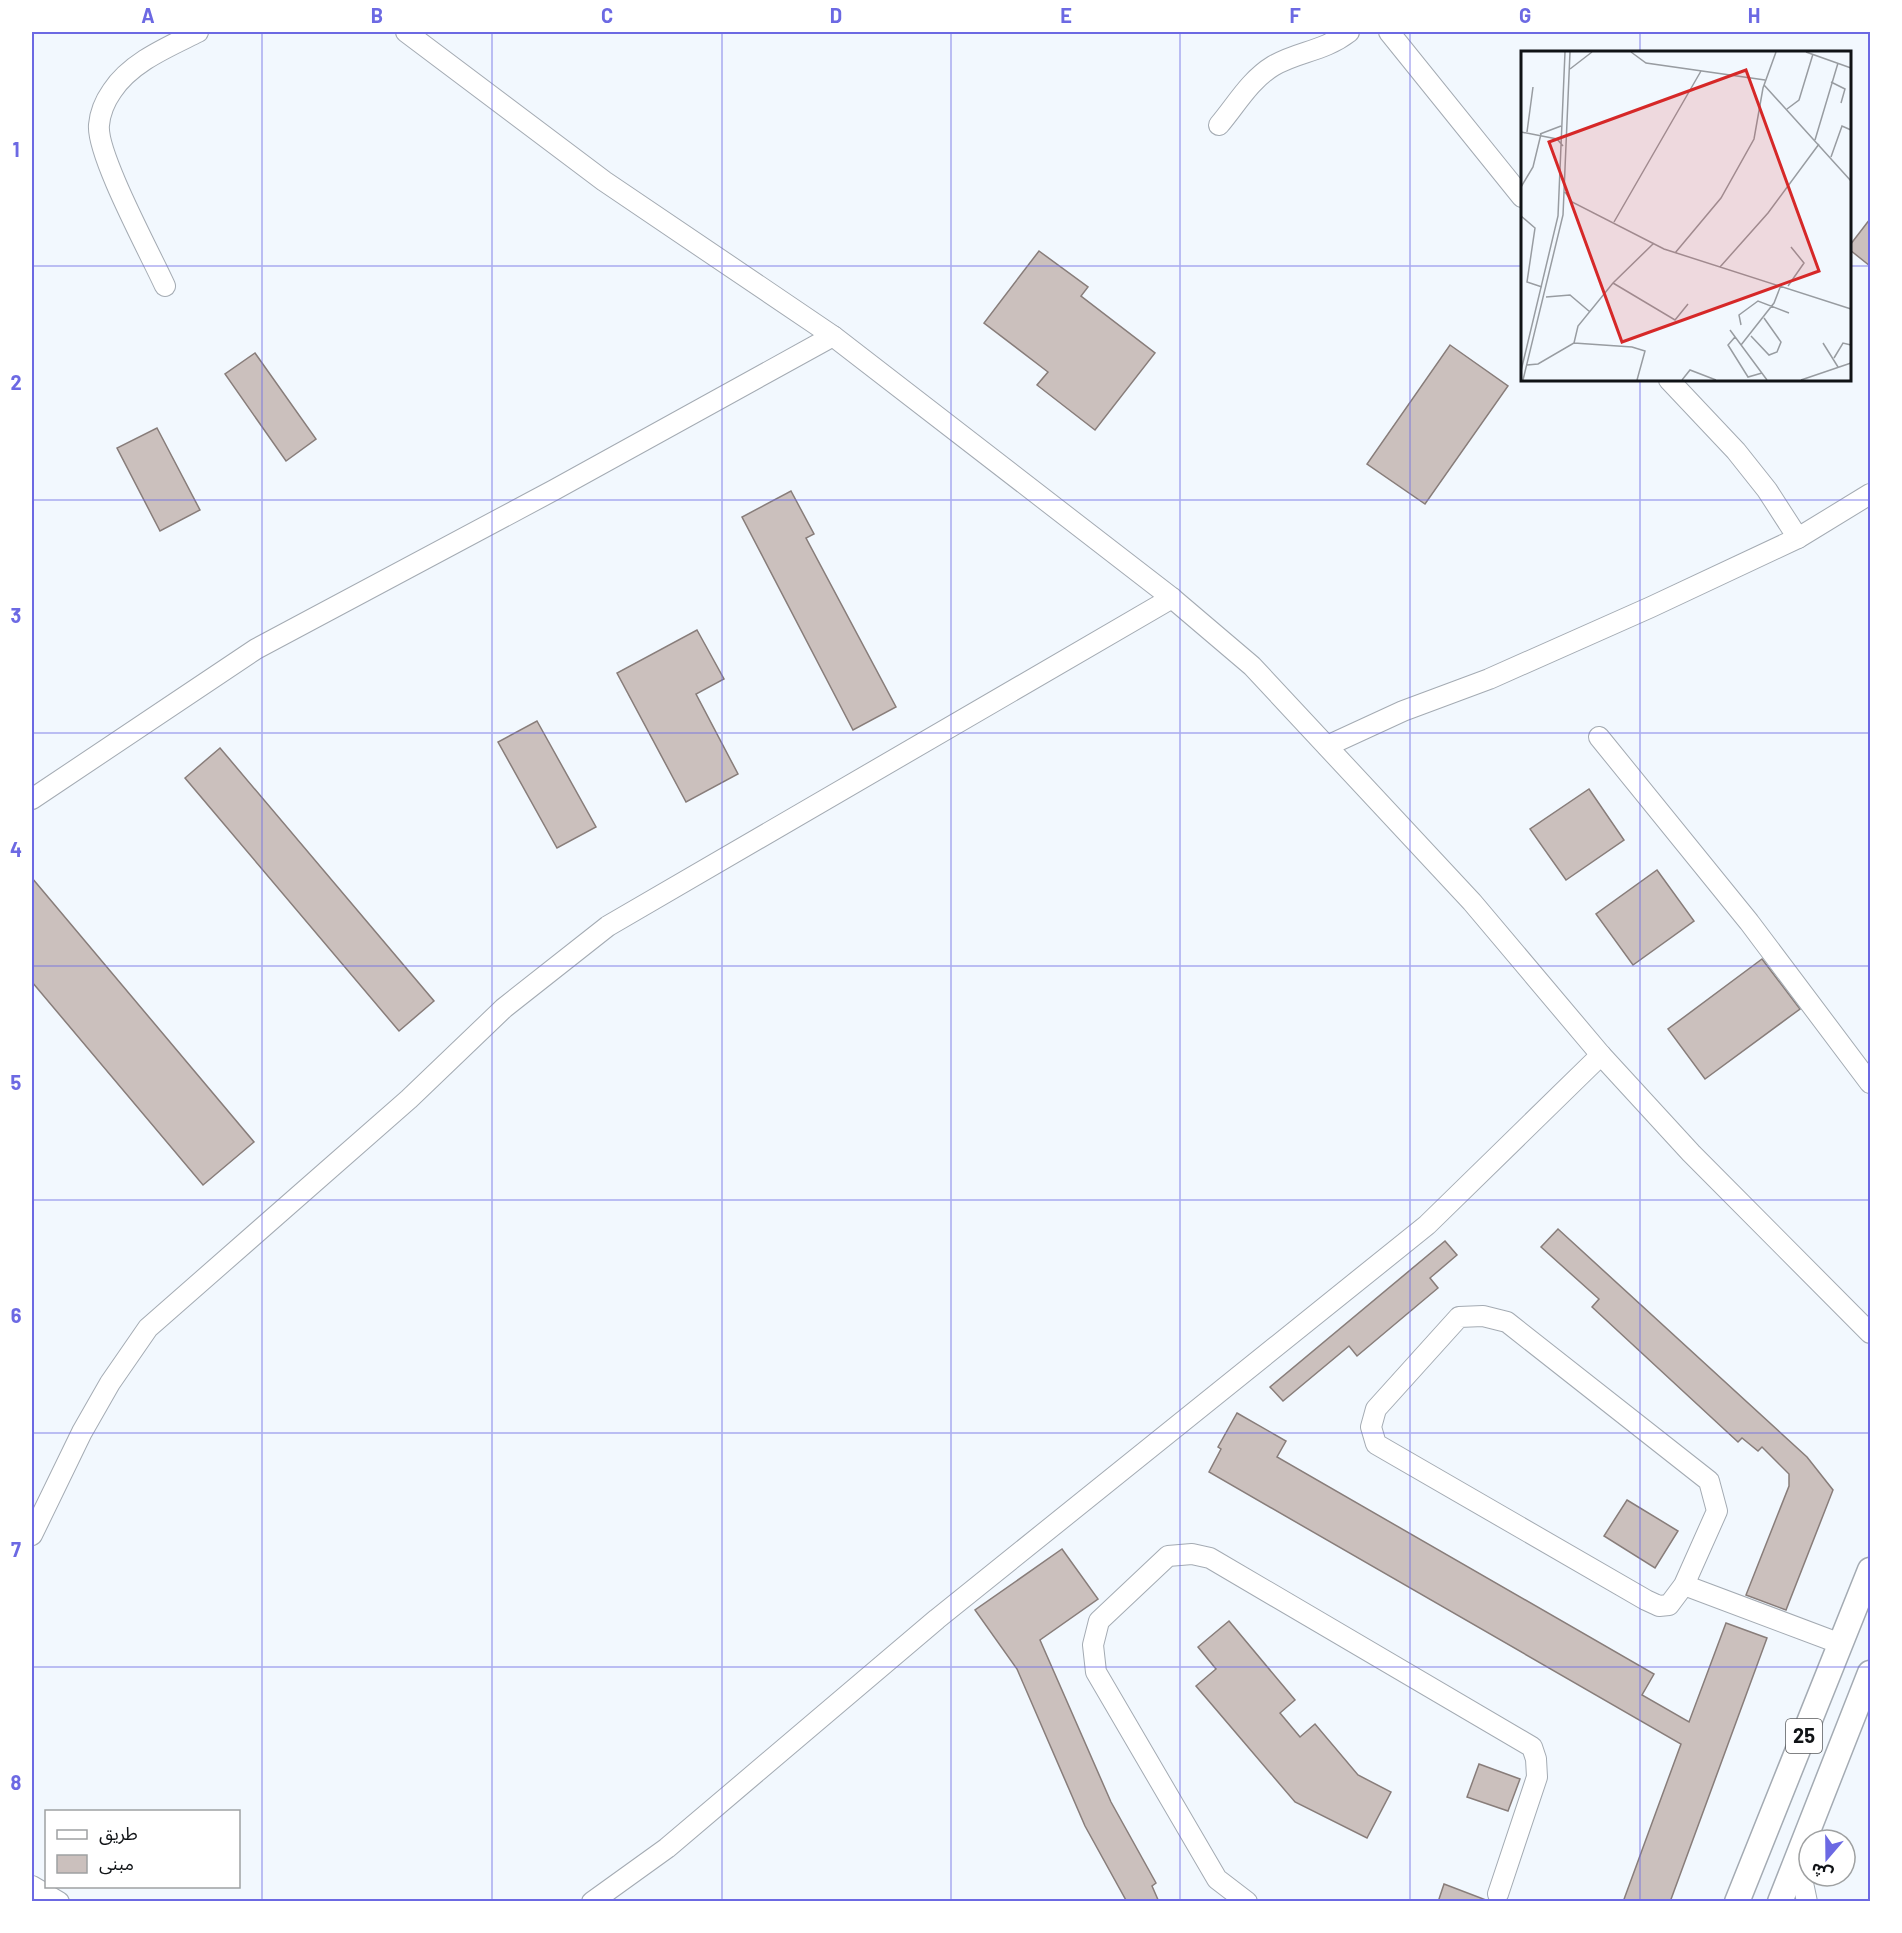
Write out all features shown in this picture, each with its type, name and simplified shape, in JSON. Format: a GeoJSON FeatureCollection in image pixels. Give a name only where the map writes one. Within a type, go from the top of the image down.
{"type":"FeatureCollection","features":[{"type":"Feature","properties":{"kind":"main road","name":"25"},"geometry":{"type":"LineString","coordinates":[[1737,1902],[1870,1570]]}},
{"type":"Feature","properties":{"kind":"main road","name":"25"},"geometry":{"type":"LineString","coordinates":[[1809,1828],[1870,1673]]}},
{"type":"Feature","properties":{"kind":"main road","name":"25"},"geometry":{"type":"LineString","coordinates":[[1780,1902],[1797,1859]]}},
{"type":"Feature","properties":{"kind":"street"},"geometry":{"type":"LineString","coordinates":[[165,286],[110,167],[98,127],[102,108],[112,90],[131,71],[149,58],[198,32]]}},
{"type":"Feature","properties":{"kind":"street"},"geometry":{"type":"LineString","coordinates":[[406,32],[604,181],[833,336],[1172,598],[1252,666],[1472,902],[1601,1055],[1691,1153],[1870,1333]]}},
{"type":"Feature","properties":{"kind":"street"},"geometry":{"type":"LineString","coordinates":[[1220,125],[1255,80],[1273,66],[1332,44],[1349,32]]}},
{"type":"Feature","properties":{"kind":"street"},"geometry":{"type":"LineString","coordinates":[[1389,32],[1510,185],[1521,195]]}},
{"type":"Feature","properties":{"kind":"street"},"geometry":{"type":"LineString","coordinates":[[32,799],[256,649],[554,490],[833,336]]}},
{"type":"Feature","properties":{"kind":"street"},"geometry":{"type":"LineString","coordinates":[[1670,381],[1736,451],[1767,490],[1798,537]]}},
{"type":"Feature","properties":{"kind":"street"},"geometry":{"type":"LineString","coordinates":[[1327,746],[1403,711],[1489,679],[1798,537],[1870,494]]}},
{"type":"Feature","properties":{"kind":"street"},"geometry":{"type":"LineString","coordinates":[[32,1535],[88,1422],[132,1348],[148,1328],[409,1099],[504,1008],[608,926],[1172,598]]}},
{"type":"Feature","properties":{"kind":"street"},"geometry":{"type":"LineString","coordinates":[[1599,736],[1749,922],[1870,1083]]}},
{"type":"Feature","properties":{"kind":"street"},"geometry":{"type":"LineString","coordinates":[[592,1902],[667,1848],[938,1619],[1427,1225],[1601,1055]]}},
{"type":"Feature","properties":{"kind":"street"},"geometry":{"type":"LineString","coordinates":[[1483,1316],[1507,1322],[1709,1481],[1717,1511],[1684,1585],[1669,1605],[1659,1606],[1646,1600],[1376,1444],[1371,1427],[1376,1409],[1459,1317],[1483,1316]]}},
{"type":"Feature","properties":{"kind":"street"},"geometry":{"type":"LineString","coordinates":[[1247,1902],[1217,1879],[1096,1672],[1093,1645],[1099,1621],[1168,1556],[1192,1554],[1210,1558],[1532,1747],[1536,1760],[1537,1777],[1503,1899]]}},
{"type":"Feature","properties":{"kind":"street"},"geometry":{"type":"LineString","coordinates":[[1684,1585],[1841,1644]]}},
{"type":"Feature","properties":{"kind":"street"},"geometry":{"type":"LineString","coordinates":[[32,1886],[60,1902]]}},
{"type":"Feature","properties":{"kind":"building"},"geometry":{"type":"Polygon","coordinates":[[[1870,219],[1870,266],[1851,251],[1851,244],[1870,219]]]}},
{"type":"Feature","properties":{"kind":"building"},"geometry":{"type":"Polygon","coordinates":[[[1039,251],[1088,287],[1081,296],[1155,353],[1095,430],[1037,385],[1048,372],[984,323],[1039,251]]]}},
{"type":"Feature","properties":{"kind":"building"},"geometry":{"type":"Polygon","coordinates":[[[1450,345],[1508,386],[1425,504],[1367,464],[1450,345]]]}},
{"type":"Feature","properties":{"kind":"building"},"geometry":{"type":"Polygon","coordinates":[[[255,353],[316,439],[286,461],[225,374],[255,353]]]}},
{"type":"Feature","properties":{"kind":"building"},"geometry":{"type":"Polygon","coordinates":[[[157,428],[200,510],[160,531],[117,448],[157,428]]]}},
{"type":"Feature","properties":{"kind":"building"},"geometry":{"type":"Polygon","coordinates":[[[791,491],[814,534],[806,538],[896,707],[853,730],[742,517],[791,491]]]}},
{"type":"Feature","properties":{"kind":"building"},"geometry":{"type":"Polygon","coordinates":[[[697,630],[724,679],[696,694],[738,774],[686,802],[617,673],[697,630]]]}},
{"type":"Feature","properties":{"kind":"building"},"geometry":{"type":"Polygon","coordinates":[[[537,721],[596,827],[557,848],[498,742],[537,721]]]}},
{"type":"Feature","properties":{"kind":"building"},"geometry":{"type":"Polygon","coordinates":[[[220,748],[434,1001],[399,1031],[185,778],[220,748]]]}},
{"type":"Feature","properties":{"kind":"building"},"geometry":{"type":"Polygon","coordinates":[[[1589,789],[1624,840],[1566,880],[1530,829],[1589,789]]]}},
{"type":"Feature","properties":{"kind":"building"},"geometry":{"type":"Polygon","coordinates":[[[1657,870],[1694,921],[1633,965],[1596,914],[1657,870]]]}},
{"type":"Feature","properties":{"kind":"building"},"geometry":{"type":"Polygon","coordinates":[[[32,878],[254,1142],[203,1185],[32,982],[32,878]]]}},
{"type":"Feature","properties":{"kind":"building"},"geometry":{"type":"Polygon","coordinates":[[[1762,959],[1800,1009],[1705,1079],[1668,1029],[1762,959]]]}},
{"type":"Feature","properties":{"kind":"building"},"geometry":{"type":"Polygon","coordinates":[[[1558,1229],[1807,1457],[1833,1490],[1786,1610],[1746,1595],[1789,1486],[1789,1474],[1762,1447],[1758,1451],[1742,1438],[1738,1442],[1592,1307],[1599,1299],[1541,1247],[1558,1229]]]}},
{"type":"Feature","properties":{"kind":"building"},"geometry":{"type":"Polygon","coordinates":[[[1445,1241],[1457,1255],[1430,1278],[1438,1288],[1357,1356],[1349,1346],[1283,1401],[1270,1387],[1445,1241]]]}},
{"type":"Feature","properties":{"kind":"building"},"geometry":{"type":"Polygon","coordinates":[[[1237,1413],[1286,1441],[1277,1457],[1654,1674],[1642,1695],[1689,1722],[1726,1623],[1767,1638],[1670,1902],[1623,1902],[1681,1744],[1209,1472],[1221,1449],[1218,1447],[1237,1413]]]}},
{"type":"Feature","properties":{"kind":"building"},"geometry":{"type":"Polygon","coordinates":[[[1627,1500],[1678,1531],[1655,1568],[1604,1536],[1627,1500]]]}},
{"type":"Feature","properties":{"kind":"building"},"geometry":{"type":"Polygon","coordinates":[[[1062,1549],[1098,1599],[1040,1640],[1111,1802],[1156,1883],[1152,1886],[1159,1902],[1127,1902],[1085,1826],[1017,1669],[975,1610],[1062,1549]]]}},
{"type":"Feature","properties":{"kind":"building"},"geometry":{"type":"Polygon","coordinates":[[[1229,1621],[1295,1700],[1280,1713],[1300,1737],[1315,1724],[1358,1775],[1391,1792],[1367,1838],[1295,1802],[1196,1686],[1216,1669],[1198,1647],[1229,1621]]]}},
{"type":"Feature","properties":{"kind":"building"},"geometry":{"type":"Polygon","coordinates":[[[1479,1764],[1520,1779],[1508,1811],[1467,1797],[1479,1764]]]}},
{"type":"Feature","properties":{"kind":"building"},"geometry":{"type":"Polygon","coordinates":[[[1444,1884],[1486,1900],[1486,1902],[1438,1902],[1444,1884]]]}}]}
